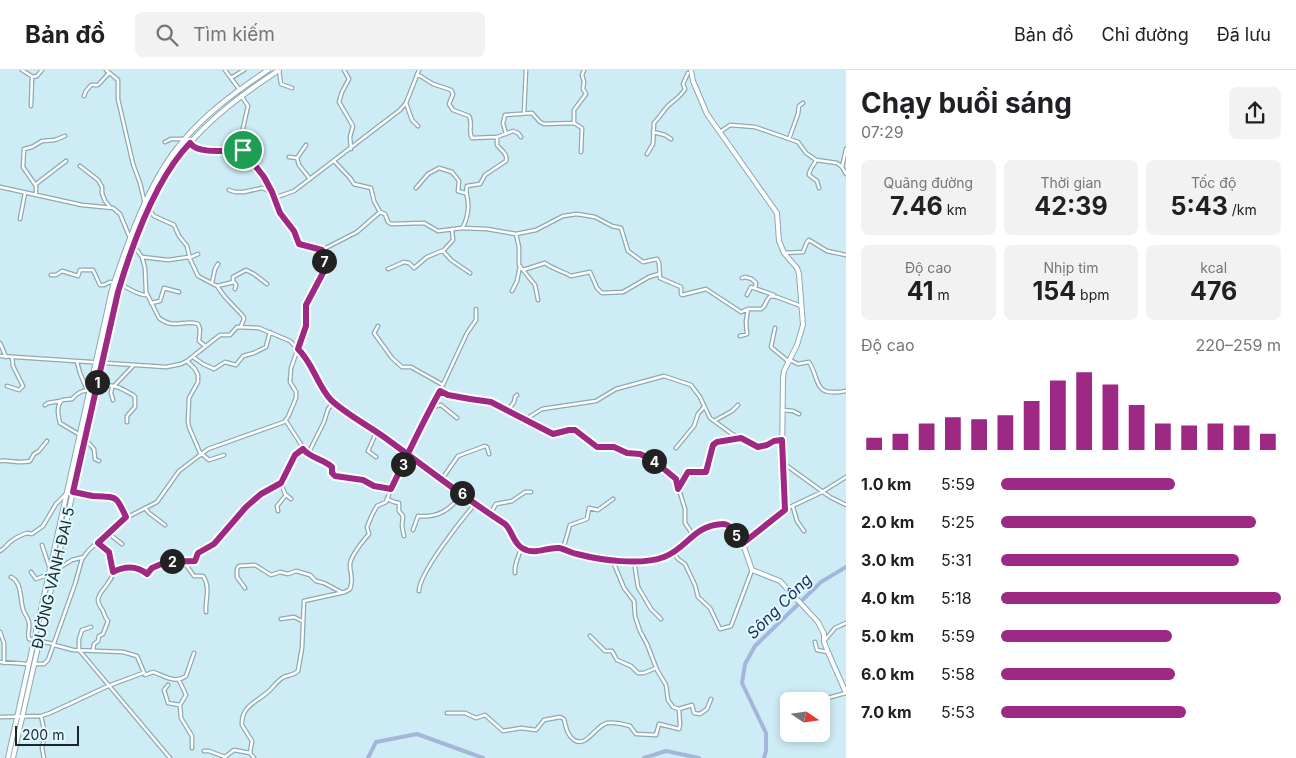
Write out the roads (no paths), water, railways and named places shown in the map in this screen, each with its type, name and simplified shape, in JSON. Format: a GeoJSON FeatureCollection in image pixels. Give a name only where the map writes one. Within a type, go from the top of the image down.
{"type":"FeatureCollection","features":[{"type":"Feature","properties":{"kind":"main road","name":"ĐƯỜNG VÀNH ĐAI 5"},"geometry":{"type":"LineString","coordinates":[[8,758],[80,435],[88,391],[114,283],[130,239],[157,178],[177,147],[206,118],[239,90],[268,70]]}},
{"type":"Feature","properties":{"kind":"main road","name":"ĐƯỜNG VÀNH ĐAI 5"},"geometry":{"type":"LineString","coordinates":[[13,758],[120,285],[134,246],[163,181],[182,152],[209,123],[241,95],[279,70]]}},
{"type":"Feature","properties":{"kind":"main road"},"geometry":{"type":"LineString","coordinates":[[690,72],[692,82],[705,112],[778,213],[778,237],[784,253],[798,271],[803,325],[797,346],[783,374],[782,463],[785,510],[742,544],[752,570],[776,578],[822,627],[824,641],[846,693]]}},
{"type":"Feature","properties":{"kind":"street"},"geometry":{"type":"LineString","coordinates":[[22,70],[32,76],[37,76],[42,70]]}},
{"type":"Feature","properties":{"kind":"street"},"geometry":{"type":"LineString","coordinates":[[106,70],[118,80],[119,101],[145,204],[154,216],[174,225],[179,236],[187,246],[189,258],[198,276],[217,286],[225,298],[243,316],[241,326]]}},
{"type":"Feature","properties":{"kind":"street"},"geometry":{"type":"LineString","coordinates":[[225,70],[239,90]]}},
{"type":"Feature","properties":{"kind":"street"},"geometry":{"type":"LineString","coordinates":[[231,78],[244,70]]}},
{"type":"Feature","properties":{"kind":"street"},"geometry":{"type":"LineString","coordinates":[[279,70],[281,84],[292,88]]}},
{"type":"Feature","properties":{"kind":"street"},"geometry":{"type":"LineString","coordinates":[[344,70],[350,79],[342,92],[339,102],[353,126],[350,137],[351,149]]}},
{"type":"Feature","properties":{"kind":"street"},"geometry":{"type":"LineString","coordinates":[[274,198],[291,193],[400,110],[406,103],[418,70]]}},
{"type":"Feature","properties":{"kind":"street"},"geometry":{"type":"LineString","coordinates":[[524,113],[526,70]]}},
{"type":"Feature","properties":{"kind":"street"},"geometry":{"type":"LineString","coordinates":[[574,123],[574,110],[586,94],[583,89],[582,74],[584,70]]}},
{"type":"Feature","properties":{"kind":"street"},"geometry":{"type":"LineString","coordinates":[[647,154],[653,144],[655,122],[669,105],[680,97],[684,90],[683,84],[690,72],[684,70]]}},
{"type":"Feature","properties":{"kind":"street"},"geometry":{"type":"LineString","coordinates":[[84,96],[91,86],[98,85],[109,73]]}},
{"type":"Feature","properties":{"kind":"street"},"geometry":{"type":"LineString","coordinates":[[417,74],[433,84],[451,90],[453,94],[449,104],[453,110],[469,116],[472,138],[497,137],[515,132],[521,137]]}},
{"type":"Feature","properties":{"kind":"street"},"geometry":{"type":"LineString","coordinates":[[31,106],[32,76]]}},
{"type":"Feature","properties":{"kind":"street"},"geometry":{"type":"LineString","coordinates":[[241,95],[248,106],[243,128],[243,150],[257,167],[272,192],[280,213],[294,231],[299,244],[322,250],[357,232],[380,212]]}},
{"type":"Feature","properties":{"kind":"street"},"geometry":{"type":"LineString","coordinates":[[406,103],[412,120],[418,126]]}},
{"type":"Feature","properties":{"kind":"street"},"geometry":{"type":"LineString","coordinates":[[788,139],[798,114],[799,106],[803,103]]}},
{"type":"Feature","properties":{"kind":"street"},"geometry":{"type":"LineString","coordinates":[[506,134],[503,123],[505,115],[532,113],[544,124],[574,123],[583,130],[581,152]]}},
{"type":"Feature","properties":{"kind":"street"},"geometry":{"type":"LineString","coordinates":[[720,132],[728,125],[747,126],[788,139],[800,143],[806,153],[816,160],[836,163],[842,167],[846,174]]}},
{"type":"Feature","properties":{"kind":"street"},"geometry":{"type":"LineString","coordinates":[[653,132],[665,135],[671,139]]}},
{"type":"Feature","properties":{"kind":"street"},"geometry":{"type":"LineString","coordinates":[[36,195],[36,184],[24,169],[24,149],[42,141],[55,140],[65,136]]}},
{"type":"Feature","properties":{"kind":"street"},"geometry":{"type":"LineString","coordinates":[[462,228],[465,224],[468,203],[465,193],[468,185],[480,184],[485,175],[506,162],[507,158],[504,152],[497,145],[497,137]]}},
{"type":"Feature","properties":{"kind":"street"},"geometry":{"type":"LineString","coordinates":[[165,142],[171,139],[185,139]]}},
{"type":"Feature","properties":{"kind":"street"},"geometry":{"type":"LineString","coordinates":[[190,143],[193,147],[203,151],[243,150]]}},
{"type":"Feature","properties":{"kind":"street"},"geometry":{"type":"LineString","coordinates":[[297,158],[306,145]]}},
{"type":"Feature","properties":{"kind":"street"},"geometry":{"type":"LineString","coordinates":[[842,167],[846,149]]}},
{"type":"Feature","properties":{"kind":"street"},"geometry":{"type":"LineString","coordinates":[[289,157],[297,158]]}},
{"type":"Feature","properties":{"kind":"street"},"geometry":{"type":"LineString","coordinates":[[297,158],[299,165],[310,179]]}},
{"type":"Feature","properties":{"kind":"street"},"geometry":{"type":"LineString","coordinates":[[816,160],[814,166],[809,171],[809,175],[818,182],[819,188]]}},
{"type":"Feature","properties":{"kind":"street"},"geometry":{"type":"LineString","coordinates":[[36,184],[66,161]]}},
{"type":"Feature","properties":{"kind":"street"},"geometry":{"type":"LineString","coordinates":[[334,161],[354,184],[371,188],[374,201],[380,212],[383,213],[391,224],[424,223],[436,230],[488,229],[516,234],[536,230],[568,215],[577,214],[595,217],[614,227],[621,228],[628,251],[643,262],[657,259],[661,279],[681,287],[682,296],[706,289],[740,311],[762,309],[768,297],[777,297]]}},
{"type":"Feature","properties":{"kind":"street"},"geometry":{"type":"LineString","coordinates":[[80,166],[98,180],[102,187],[105,201],[110,207]]}},
{"type":"Feature","properties":{"kind":"street"},"geometry":{"type":"LineString","coordinates":[[416,188],[428,174],[439,168],[452,172],[459,181],[458,191],[465,193]]}},
{"type":"Feature","properties":{"kind":"street"},"geometry":{"type":"LineString","coordinates":[[0,187],[87,206],[116,209],[120,214],[130,239]]}},
{"type":"Feature","properties":{"kind":"street"},"geometry":{"type":"LineString","coordinates":[[229,190],[244,192],[262,188],[272,192]]}},
{"type":"Feature","properties":{"kind":"street"},"geometry":{"type":"LineString","coordinates":[[20,219],[24,193]]}},
{"type":"Feature","properties":{"kind":"street"},"geometry":{"type":"LineString","coordinates":[[388,269],[406,262],[414,268],[426,258],[443,251],[453,240],[452,229]]}},
{"type":"Feature","properties":{"kind":"street"},"geometry":{"type":"LineString","coordinates":[[516,234],[520,247],[518,262],[535,285],[538,300]]}},
{"type":"Feature","properties":{"kind":"street"},"geometry":{"type":"LineString","coordinates":[[784,253],[804,251],[809,240],[827,251],[846,255]]}},
{"type":"Feature","properties":{"kind":"street"},"geometry":{"type":"LineString","coordinates":[[134,246],[142,257],[146,271],[145,289],[159,318],[177,325],[194,322],[198,324],[200,329],[199,341],[205,346]]}},
{"type":"Feature","properties":{"kind":"street"},"geometry":{"type":"LineString","coordinates":[[55,570],[72,560],[84,556],[126,517],[157,502],[178,473],[210,448],[286,420],[296,396],[290,380],[292,364],[306,326],[306,305],[324,271],[322,250]]}},
{"type":"Feature","properties":{"kind":"street"},"geometry":{"type":"LineString","coordinates":[[443,251],[451,260],[470,273]]}},
{"type":"Feature","properties":{"kind":"street"},"geometry":{"type":"LineString","coordinates":[[142,257],[170,260],[189,258],[198,254]]}},
{"type":"Feature","properties":{"kind":"street"},"geometry":{"type":"LineString","coordinates":[[523,270],[545,263],[553,269],[563,271],[571,276],[590,272],[597,288],[606,294],[623,292],[648,277],[659,274]]}},
{"type":"Feature","properties":{"kind":"street"},"geometry":{"type":"LineString","coordinates":[[212,283],[218,264]]}},
{"type":"Feature","properties":{"kind":"street"},"geometry":{"type":"LineString","coordinates":[[512,291],[520,266]]}},
{"type":"Feature","properties":{"kind":"street"},"geometry":{"type":"LineString","coordinates":[[50,275],[56,275],[62,271],[78,276],[80,270],[93,270],[100,285],[110,282],[114,283]]}},
{"type":"Feature","properties":{"kind":"street"},"geometry":{"type":"LineString","coordinates":[[235,289],[236,285],[233,282],[233,277],[246,270],[255,274],[267,284]]}},
{"type":"Feature","properties":{"kind":"street"},"geometry":{"type":"LineString","coordinates":[[742,278],[754,280],[756,283],[755,288]]}},
{"type":"Feature","properties":{"kind":"street"},"geometry":{"type":"LineString","coordinates":[[217,286],[233,282]]}},
{"type":"Feature","properties":{"kind":"street"},"geometry":{"type":"LineString","coordinates":[[120,285],[141,295],[147,295]]}},
{"type":"Feature","properties":{"kind":"street"},"geometry":{"type":"LineString","coordinates":[[152,303],[160,301],[164,288],[179,292]]}},
{"type":"Feature","properties":{"kind":"street"},"geometry":{"type":"LineString","coordinates":[[747,295],[750,288],[755,288],[801,306]]}},
{"type":"Feature","properties":{"kind":"street"},"geometry":{"type":"LineString","coordinates":[[250,753],[252,741],[242,725],[243,715],[252,702],[268,692],[282,678],[295,674],[298,671],[302,648],[304,601],[349,591],[352,576],[350,564],[359,545],[370,532],[367,528],[371,516],[377,506],[386,503],[391,489],[467,333],[477,318],[476,309]]}},
{"type":"Feature","properties":{"kind":"street"},"geometry":{"type":"LineString","coordinates":[[740,336],[748,332],[746,322],[748,310]]}},
{"type":"Feature","properties":{"kind":"street"},"geometry":{"type":"LineString","coordinates":[[0,356],[166,367],[187,361],[220,335],[230,335],[236,328],[241,326],[259,328],[287,339],[304,355],[321,386],[334,402],[508,526],[521,548],[536,552],[556,548],[576,554],[634,561],[658,559],[673,552],[693,534],[703,528],[724,524],[730,527],[742,544]]}},
{"type":"Feature","properties":{"kind":"street"},"geometry":{"type":"LineString","coordinates":[[378,326],[374,334],[392,358],[402,367],[411,367],[443,385]]}},
{"type":"Feature","properties":{"kind":"street"},"geometry":{"type":"LineString","coordinates":[[775,328],[771,347],[790,361],[798,364],[806,361],[809,362],[815,373],[817,384],[822,389],[834,392],[846,391]]}},
{"type":"Feature","properties":{"kind":"street"},"geometry":{"type":"LineString","coordinates":[[193,357],[214,369],[225,362],[236,365],[243,356],[266,347],[270,332]]}},
{"type":"Feature","properties":{"kind":"street"},"geometry":{"type":"LineString","coordinates":[[0,343],[6,357]]}},
{"type":"Feature","properties":{"kind":"street"},"geometry":{"type":"LineString","coordinates":[[7,386],[19,390],[23,386],[13,366],[12,357]]}},
{"type":"Feature","properties":{"kind":"street"},"geometry":{"type":"LineString","coordinates":[[187,361],[198,375],[198,382],[189,398],[189,428],[202,454],[209,460],[224,455]]}},
{"type":"Feature","properties":{"kind":"street"},"geometry":{"type":"LineString","coordinates":[[46,405],[50,402],[72,399],[76,394],[88,391],[77,362]]}},
{"type":"Feature","properties":{"kind":"street"},"geometry":{"type":"LineString","coordinates":[[113,400],[111,393],[114,386],[133,366]]}},
{"type":"Feature","properties":{"kind":"street"},"geometry":{"type":"LineString","coordinates":[[524,419],[542,409],[596,401],[616,389],[664,376],[689,384],[696,390],[714,422],[732,434],[758,447],[782,440]]}},
{"type":"Feature","properties":{"kind":"street"},"geometry":{"type":"LineString","coordinates":[[96,390],[106,385],[114,386],[135,398],[136,407],[128,416],[127,422]]}},
{"type":"Feature","properties":{"kind":"street"},"geometry":{"type":"LineString","coordinates":[[440,391],[448,395],[489,401],[553,434],[575,430],[597,447],[614,447],[629,454],[638,453],[661,463],[664,469],[676,479],[684,505],[685,523],[693,534]]}},
{"type":"Feature","properties":{"kind":"street"},"geometry":{"type":"LineString","coordinates":[[508,410],[514,402],[514,397],[517,395]]}},
{"type":"Feature","properties":{"kind":"street"},"geometry":{"type":"LineString","coordinates":[[60,401],[57,414],[60,423],[80,435]]}},
{"type":"Feature","properties":{"kind":"street"},"geometry":{"type":"LineString","coordinates":[[308,454],[328,410],[334,402]]}},
{"type":"Feature","properties":{"kind":"street"},"geometry":{"type":"LineString","coordinates":[[431,408],[441,405],[456,418]]}},
{"type":"Feature","properties":{"kind":"street"},"geometry":{"type":"LineString","coordinates":[[714,422],[738,405]]}},
{"type":"Feature","properties":{"kind":"street"},"geometry":{"type":"LineString","coordinates":[[676,448],[694,426],[698,414],[704,407]]}},
{"type":"Feature","properties":{"kind":"street"},"geometry":{"type":"LineString","coordinates":[[782,410],[793,411],[799,414]]}},
{"type":"Feature","properties":{"kind":"street"},"geometry":{"type":"LineString","coordinates":[[286,420],[303,449],[308,454],[325,461],[332,467],[332,473],[335,476],[363,480],[374,486],[391,489]]}},
{"type":"Feature","properties":{"kind":"street"},"geometry":{"type":"LineString","coordinates":[[376,458],[368,450],[377,432]]}},
{"type":"Feature","properties":{"kind":"street"},"geometry":{"type":"LineString","coordinates":[[678,489],[688,472],[706,472],[715,442],[741,438]]}},
{"type":"Feature","properties":{"kind":"street"},"geometry":{"type":"LineString","coordinates":[[84,439],[94,448],[96,459],[99,461]]}},
{"type":"Feature","properties":{"kind":"street"},"geometry":{"type":"LineString","coordinates":[[0,461],[21,463],[31,460],[34,454],[40,451],[47,441]]}},
{"type":"Feature","properties":{"kind":"street"},"geometry":{"type":"LineString","coordinates":[[442,479],[458,456],[485,446],[488,447],[489,454]]}},
{"type":"Feature","properties":{"kind":"street"},"geometry":{"type":"LineString","coordinates":[[113,572],[126,567],[140,569],[147,574],[152,568],[166,562],[176,560],[184,562],[195,561],[198,553],[214,544],[261,494],[281,483],[295,455],[303,449]]}},
{"type":"Feature","properties":{"kind":"street"},"geometry":{"type":"LineString","coordinates":[[782,463],[822,492],[846,505]]}},
{"type":"Feature","properties":{"kind":"street"},"geometry":{"type":"LineString","coordinates":[[785,510],[822,492],[846,477]]}},
{"type":"Feature","properties":{"kind":"street"},"geometry":{"type":"LineString","coordinates":[[281,483],[286,495],[291,499]]}},
{"type":"Feature","properties":{"kind":"street"},"geometry":{"type":"LineString","coordinates":[[0,551],[20,536],[27,533],[32,534],[42,527],[56,504],[67,493],[73,492],[112,497],[118,500],[126,517]]}},
{"type":"Feature","properties":{"kind":"street"},"geometry":{"type":"LineString","coordinates":[[490,514],[496,504],[516,499],[525,492],[531,492]]}},
{"type":"Feature","properties":{"kind":"street"},"geometry":{"type":"LineString","coordinates":[[413,530],[418,516],[427,518],[432,515],[441,514],[455,503],[462,494]]}},
{"type":"Feature","properties":{"kind":"street"},"geometry":{"type":"LineString","coordinates":[[278,511],[277,506],[286,495]]}},
{"type":"Feature","properties":{"kind":"street"},"geometry":{"type":"LineString","coordinates":[[387,499],[399,503],[399,511],[403,516],[404,536]]}},
{"type":"Feature","properties":{"kind":"street"},"geometry":{"type":"LineString","coordinates":[[563,549],[570,525],[587,519],[589,508],[597,511],[614,500]]}},
{"type":"Feature","properties":{"kind":"street"},"geometry":{"type":"LineString","coordinates":[[419,591],[419,585],[423,577],[447,539],[475,504]]}},
{"type":"Feature","properties":{"kind":"street"},"geometry":{"type":"LineString","coordinates":[[793,507],[797,521],[804,531]]}},
{"type":"Feature","properties":{"kind":"street"},"geometry":{"type":"LineString","coordinates":[[145,508],[165,525]]}},
{"type":"Feature","properties":{"kind":"street"},"geometry":{"type":"LineString","coordinates":[[108,532],[122,544]]}},
{"type":"Feature","properties":{"kind":"street"},"geometry":{"type":"LineString","coordinates":[[93,650],[94,644],[98,641],[99,636],[103,634],[108,621],[104,617],[98,602],[112,579],[113,572],[109,552],[98,543]]}},
{"type":"Feature","properties":{"kind":"street"},"geometry":{"type":"LineString","coordinates":[[42,546],[50,567]]}},
{"type":"Feature","properties":{"kind":"street"},"geometry":{"type":"LineString","coordinates":[[515,573],[515,564],[519,558],[521,548]]}},
{"type":"Feature","properties":{"kind":"street"},"geometry":{"type":"LineString","coordinates":[[673,552],[685,564],[696,585],[698,596],[710,608],[720,629],[731,626],[752,570]]}},
{"type":"Feature","properties":{"kind":"street"},"geometry":{"type":"LineString","coordinates":[[34,664],[46,662],[54,645],[84,556]]}},
{"type":"Feature","properties":{"kind":"street"},"geometry":{"type":"LineString","coordinates":[[612,559],[626,590],[634,602],[635,616],[640,632],[666,686],[668,700],[673,707],[679,709],[692,705],[694,713],[700,714],[707,710],[711,699]]}},
{"type":"Feature","properties":{"kind":"street"},"geometry":{"type":"LineString","coordinates":[[634,561],[638,587],[651,609],[661,619]]}},
{"type":"Feature","properties":{"kind":"street"},"geometry":{"type":"LineString","coordinates":[[184,562],[194,576],[203,576],[206,580],[208,590],[206,612]]}},
{"type":"Feature","properties":{"kind":"street"},"geometry":{"type":"LineString","coordinates":[[245,588],[237,577],[237,569],[239,566],[255,565],[271,575],[280,572],[288,574],[295,571],[309,574],[316,581],[324,582],[342,593]]}},
{"type":"Feature","properties":{"kind":"street"},"geometry":{"type":"LineString","coordinates":[[31,572],[36,579],[49,574]]}},
{"type":"Feature","properties":{"kind":"street"},"geometry":{"type":"LineString","coordinates":[[11,577],[15,579],[21,593],[23,611],[30,624],[29,639],[34,640]]}},
{"type":"Feature","properties":{"kind":"street"},"geometry":{"type":"LineString","coordinates":[[281,620],[294,617],[302,621]]}},
{"type":"Feature","properties":{"kind":"street"},"geometry":{"type":"LineString","coordinates":[[824,641],[835,628],[846,623]]}},
{"type":"Feature","properties":{"kind":"street"},"geometry":{"type":"LineString","coordinates":[[91,627],[82,630],[79,650],[170,758]]}},
{"type":"Feature","properties":{"kind":"street"},"geometry":{"type":"LineString","coordinates":[[0,632],[4,643],[4,663]]}},
{"type":"Feature","properties":{"kind":"street"},"geometry":{"type":"LineString","coordinates":[[590,636],[606,651],[612,650],[617,660],[631,666],[638,673],[644,674],[656,668]]}},
{"type":"Feature","properties":{"kind":"street"},"geometry":{"type":"LineString","coordinates":[[39,641],[79,650],[124,652],[137,656],[143,673]]}},
{"type":"Feature","properties":{"kind":"street"},"geometry":{"type":"LineString","coordinates":[[815,642],[816,650],[828,652]]}},
{"type":"Feature","properties":{"kind":"street"},"geometry":{"type":"LineString","coordinates":[[0,717],[41,716],[108,686],[143,673],[145,675],[153,672],[172,680],[180,680],[186,676],[194,653]]}},
{"type":"Feature","properties":{"kind":"street"},"geometry":{"type":"LineString","coordinates":[[0,662],[29,664]]}},
{"type":"Feature","properties":{"kind":"street"},"geometry":{"type":"LineString","coordinates":[[180,680],[186,694],[180,705],[182,722],[192,736],[192,748]]}},
{"type":"Feature","properties":{"kind":"street"},"geometry":{"type":"LineString","coordinates":[[168,685],[164,690],[168,703],[180,705]]}},
{"type":"Feature","properties":{"kind":"street"},"geometry":{"type":"LineString","coordinates":[[830,697],[846,693]]}},
{"type":"Feature","properties":{"kind":"street"},"geometry":{"type":"LineString","coordinates":[[446,713],[465,713],[476,718],[485,715],[504,732],[521,728],[536,730],[544,720],[560,717],[564,719],[568,733],[573,739],[580,742],[607,723],[630,726],[636,734],[656,735],[660,724],[679,729],[679,709]]}},
{"type":"Feature","properties":{"kind":"street"},"geometry":{"type":"LineString","coordinates":[[41,716],[45,734],[42,748],[44,758]]}},
{"type":"Feature","properties":{"kind":"street"},"geometry":{"type":"LineString","coordinates":[[204,752],[209,751],[225,757],[234,750],[250,753],[254,758]]}},
{"type":"Feature","properties":{"kind":"waterway","name":"Sông Công"},"geometry":{"type":"LineString","coordinates":[[764,758],[766,733],[742,683],[745,664],[755,646],[821,582],[846,567]]}},
{"type":"Feature","properties":{"kind":"waterway","name":"Sông Công"},"geometry":{"type":"LineString","coordinates":[[368,758],[376,742],[417,734],[483,758]]}},
{"type":"Feature","properties":{"kind":"waterway","name":"Sông Công"},"geometry":{"type":"LineString","coordinates":[[644,758],[666,751],[699,758]]}}]}
